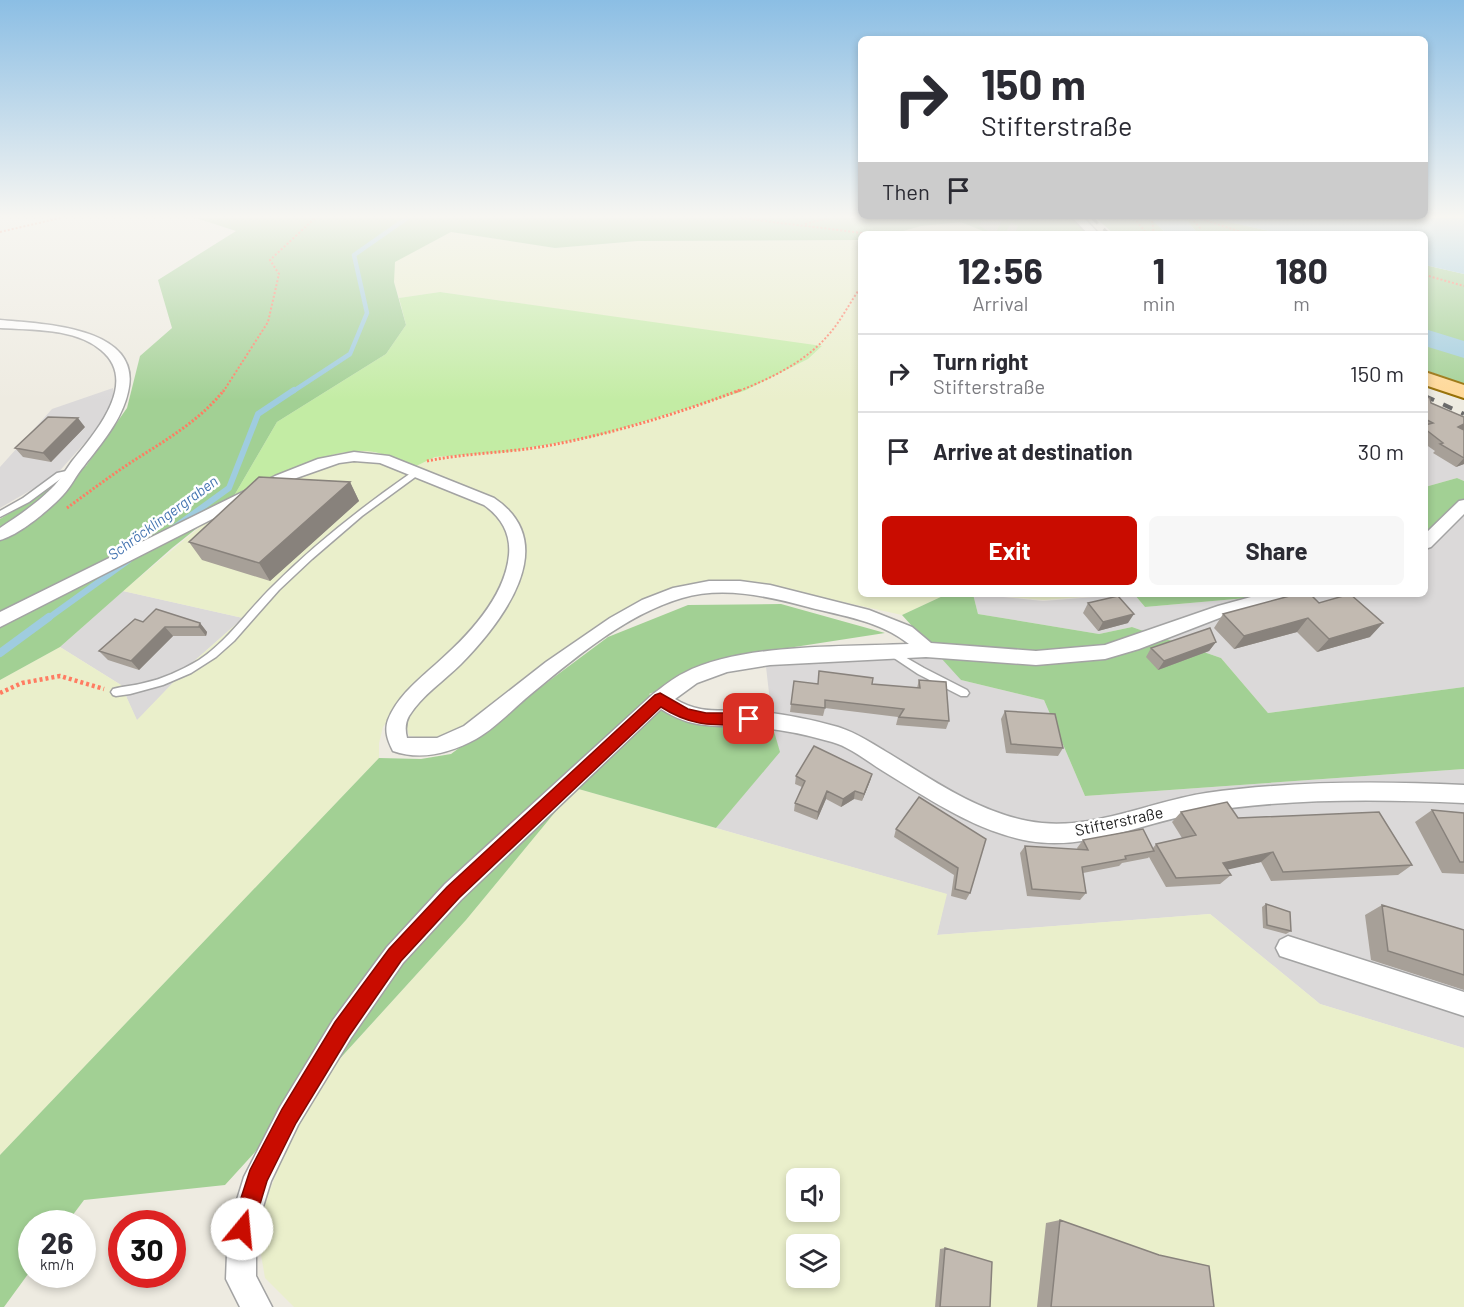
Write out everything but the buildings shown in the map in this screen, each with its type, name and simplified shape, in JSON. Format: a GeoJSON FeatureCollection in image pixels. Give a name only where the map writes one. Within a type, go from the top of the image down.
{"type":"FeatureCollection","features":[{"type":"Feature","properties":{"kind":"main road"},"geometry":{"type":"LineString","coordinates":[[1428,379],[1464,392]]}},
{"type":"Feature","properties":{"kind":"street"},"geometry":{"type":"LineString","coordinates":[[0,324],[52,330],[91,338],[108,348],[118,361],[123,382],[118,408],[111,421],[67,480],[53,496],[0,535]]}},
{"type":"Feature","properties":{"kind":"street"},"geometry":{"type":"LineString","coordinates":[[0,620],[251,494],[315,465],[338,458],[367,457],[387,461],[497,507],[512,522],[517,534],[519,551],[516,570],[505,594],[484,624],[458,656],[411,701],[399,718],[395,733],[400,746],[420,750],[445,744],[471,732],[590,640],[620,620],[652,603],[682,592],[706,587],[735,586],[766,590],[873,618],[899,626],[916,637],[926,651]]}},
{"type":"Feature","properties":{"kind":"street"},"geometry":{"type":"LineString","coordinates":[[1428,540],[1464,505]]}},
{"type":"Feature","properties":{"kind":"street"},"geometry":{"type":"LineString","coordinates":[[257,1307],[241,1279],[242,1229],[258,1178],[289,1116],[342,1029],[395,955],[453,892],[660,699],[690,678],[726,665],[770,658],[926,651],[1036,658],[1105,652],[1133,644],[1218,612],[1275,597]]}},
{"type":"Feature","properties":{"kind":"street","name":"Stifterstraße"},"geometry":{"type":"LineString","coordinates":[[660,699],[684,714],[706,719],[769,721],[810,727],[844,737],[947,799],[986,819],[1030,831],[1077,833],[1196,804],[1245,797],[1397,791],[1464,794]]}},
{"type":"Feature","properties":{"kind":"street"},"geometry":{"type":"LineString","coordinates":[[1288,948],[1464,1004]]}},
{"type":"Feature","properties":{"kind":"lane"},"geometry":{"type":"LineString","coordinates":[[0,514],[26,500],[60,475],[71,472]]}},
{"type":"Feature","properties":{"kind":"lane"},"geometry":{"type":"LineString","coordinates":[[116,692],[138,690],[202,663],[223,646],[276,589],[352,518],[409,472]]}},
{"type":"Feature","properties":{"kind":"lane"},"geometry":{"type":"LineString","coordinates":[[891,652],[964,693]]}},
{"type":"Feature","properties":{"kind":"path"},"geometry":{"type":"LineString","coordinates":[[60,512],[85,497],[122,468],[195,422],[211,407],[228,386],[268,322],[278,279]]}},
{"type":"Feature","properties":{"kind":"path"},"geometry":{"type":"LineString","coordinates":[[1439,279],[1464,286]]}},
{"type":"Feature","properties":{"kind":"path"},"geometry":{"type":"LineString","coordinates":[[409,472],[440,458],[525,450],[617,430],[750,387],[788,367],[820,344],[858,292]]}},
{"type":"Feature","properties":{"kind":"path"},"geometry":{"type":"LineString","coordinates":[[0,693],[22,683],[60,676],[116,692]]}},
{"type":"Feature","properties":{"kind":"shaded area"},"geometry":{"type":"Polygon","coordinates":[[[113,388],[115,409],[55,476],[0,508],[0,467],[52,409],[113,388]]]}},
{"type":"Feature","properties":{"kind":"shaded area"},"geometry":{"type":"Polygon","coordinates":[[[1428,408],[1464,426],[1464,481],[1457,478],[1428,486],[1428,408]]]}},
{"type":"Feature","properties":{"kind":"shaded area"},"geometry":{"type":"Polygon","coordinates":[[[1464,509],[1464,687],[1268,713],[1221,658],[1132,627],[1099,634],[978,614],[974,597],[1043,601],[1137,597],[1145,607],[1258,597],[1428,597],[1428,539],[1464,509]]]}},
{"type":"Feature","properties":{"kind":"shaded area"},"geometry":{"type":"Polygon","coordinates":[[[123,591],[243,618],[192,663],[137,721],[121,685],[60,647],[123,591]]]}},
{"type":"Feature","properties":{"kind":"shaded area"},"geometry":{"type":"Polygon","coordinates":[[[938,647],[961,680],[1044,700],[1085,796],[1464,769],[1464,1048],[1320,1004],[1210,914],[937,935],[946,894],[716,828],[779,752],[773,728],[765,658],[938,647]]]}},
{"type":"Feature","properties":{"kind":"green space"},"geometry":{"type":"Polygon","coordinates":[[[394,279],[858,279],[858,597],[941,597],[902,615],[743,580],[684,586],[643,601],[492,708],[454,732],[430,739],[409,736],[405,721],[521,572],[525,551],[521,528],[503,506],[422,471],[497,514],[509,526],[511,563],[499,591],[465,639],[402,700],[383,727],[379,743],[379,758],[0,1155],[0,680],[60,647],[121,685],[137,720],[192,663],[243,618],[123,591],[231,501],[324,456],[367,451],[388,456],[414,467],[435,457],[506,452],[597,436],[743,391],[808,359],[821,347],[440,292],[399,298],[394,279]]]}},
{"type":"Feature","properties":{"kind":"green space"},"geometry":{"type":"Polygon","coordinates":[[[394,279],[406,325],[386,354],[277,422],[231,501],[172,548],[60,647],[0,680],[0,519],[86,466],[127,408],[140,356],[172,328],[158,280],[394,279]]]}},
{"type":"Feature","properties":{"kind":"green space"},"geometry":{"type":"Polygon","coordinates":[[[1428,279],[1464,279],[1464,384],[1428,371],[1428,279]]]}},
{"type":"Feature","properties":{"kind":"green space"},"geometry":{"type":"Polygon","coordinates":[[[440,292],[822,346],[808,359],[744,391],[597,436],[506,452],[435,457],[414,467],[379,453],[366,451],[330,455],[296,468],[231,501],[277,422],[386,354],[406,325],[399,298],[440,292]]]}},
{"type":"Feature","properties":{"kind":"green space"},"geometry":{"type":"Polygon","coordinates":[[[1457,478],[1464,481],[1464,509],[1428,539],[1428,486],[1457,478]]]}},
{"type":"Feature","properties":{"kind":"green space"},"geometry":{"type":"Polygon","coordinates":[[[941,597],[974,597],[978,614],[1099,634],[1132,627],[1221,658],[1268,713],[1464,687],[1464,769],[1085,796],[1044,700],[961,680],[902,615],[941,597]]]}},
{"type":"Feature","properties":{"kind":"green space"},"geometry":{"type":"Polygon","coordinates":[[[1010,597],[1081,597],[1044,600],[1010,597]]]}},
{"type":"Feature","properties":{"kind":"green space"},"geometry":{"type":"Polygon","coordinates":[[[1137,597],[1258,597],[1145,607],[1137,597]]]}},
{"type":"Feature","properties":{"kind":"green space"},"geometry":{"type":"Polygon","coordinates":[[[781,604],[885,633],[743,655],[649,694],[692,724],[773,728],[780,752],[716,828],[575,788],[466,920],[225,1185],[84,1200],[76,1210],[18,1210],[18,1288],[4,1307],[0,1307],[0,1155],[379,758],[421,759],[451,754],[608,637],[688,605],[781,604]]]}},
{"type":"Feature","properties":{"kind":"green space"},"geometry":{"type":"Polygon","coordinates":[[[575,788],[947,894],[937,935],[1210,914],[1320,1004],[1464,1048],[1464,1307],[294,1307],[265,1278],[256,1225],[282,1159],[319,1082],[466,920],[575,788]]]}},
{"type":"Feature","properties":{"kind":"waterway","name":"Schröcklingergraben"},"geometry":{"type":"LineString","coordinates":[[292,392],[350,354],[367,313],[359,279]]}},
{"type":"Feature","properties":{"kind":"waterway"},"geometry":{"type":"LineString","coordinates":[[1428,338],[1464,350]]}},
{"type":"Feature","properties":{"kind":"waterway","name":"Schröcklingergraben"},"geometry":{"type":"LineString","coordinates":[[175,527],[229,488],[258,414],[294,390]]}},
{"type":"Feature","properties":{"kind":"waterway","name":"Schröcklingergraben"},"geometry":{"type":"LineString","coordinates":[[47,619],[129,560]]}},
{"type":"Feature","properties":{"kind":"waterway","name":"Schröcklingergraben"},"geometry":{"type":"LineString","coordinates":[[0,653],[49,617]]}},
{"type":"Feature","properties":{"kind":"railway"},"geometry":{"type":"LineString","coordinates":[[1428,397],[1464,414]]}},
{"type":"Feature","properties":{"kind":"route"},"geometry":{"type":"LineString","coordinates":[[242,1229],[258,1178],[289,1116],[342,1029],[395,955],[453,892],[660,699],[684,714],[706,719],[749,719]]}}]}
